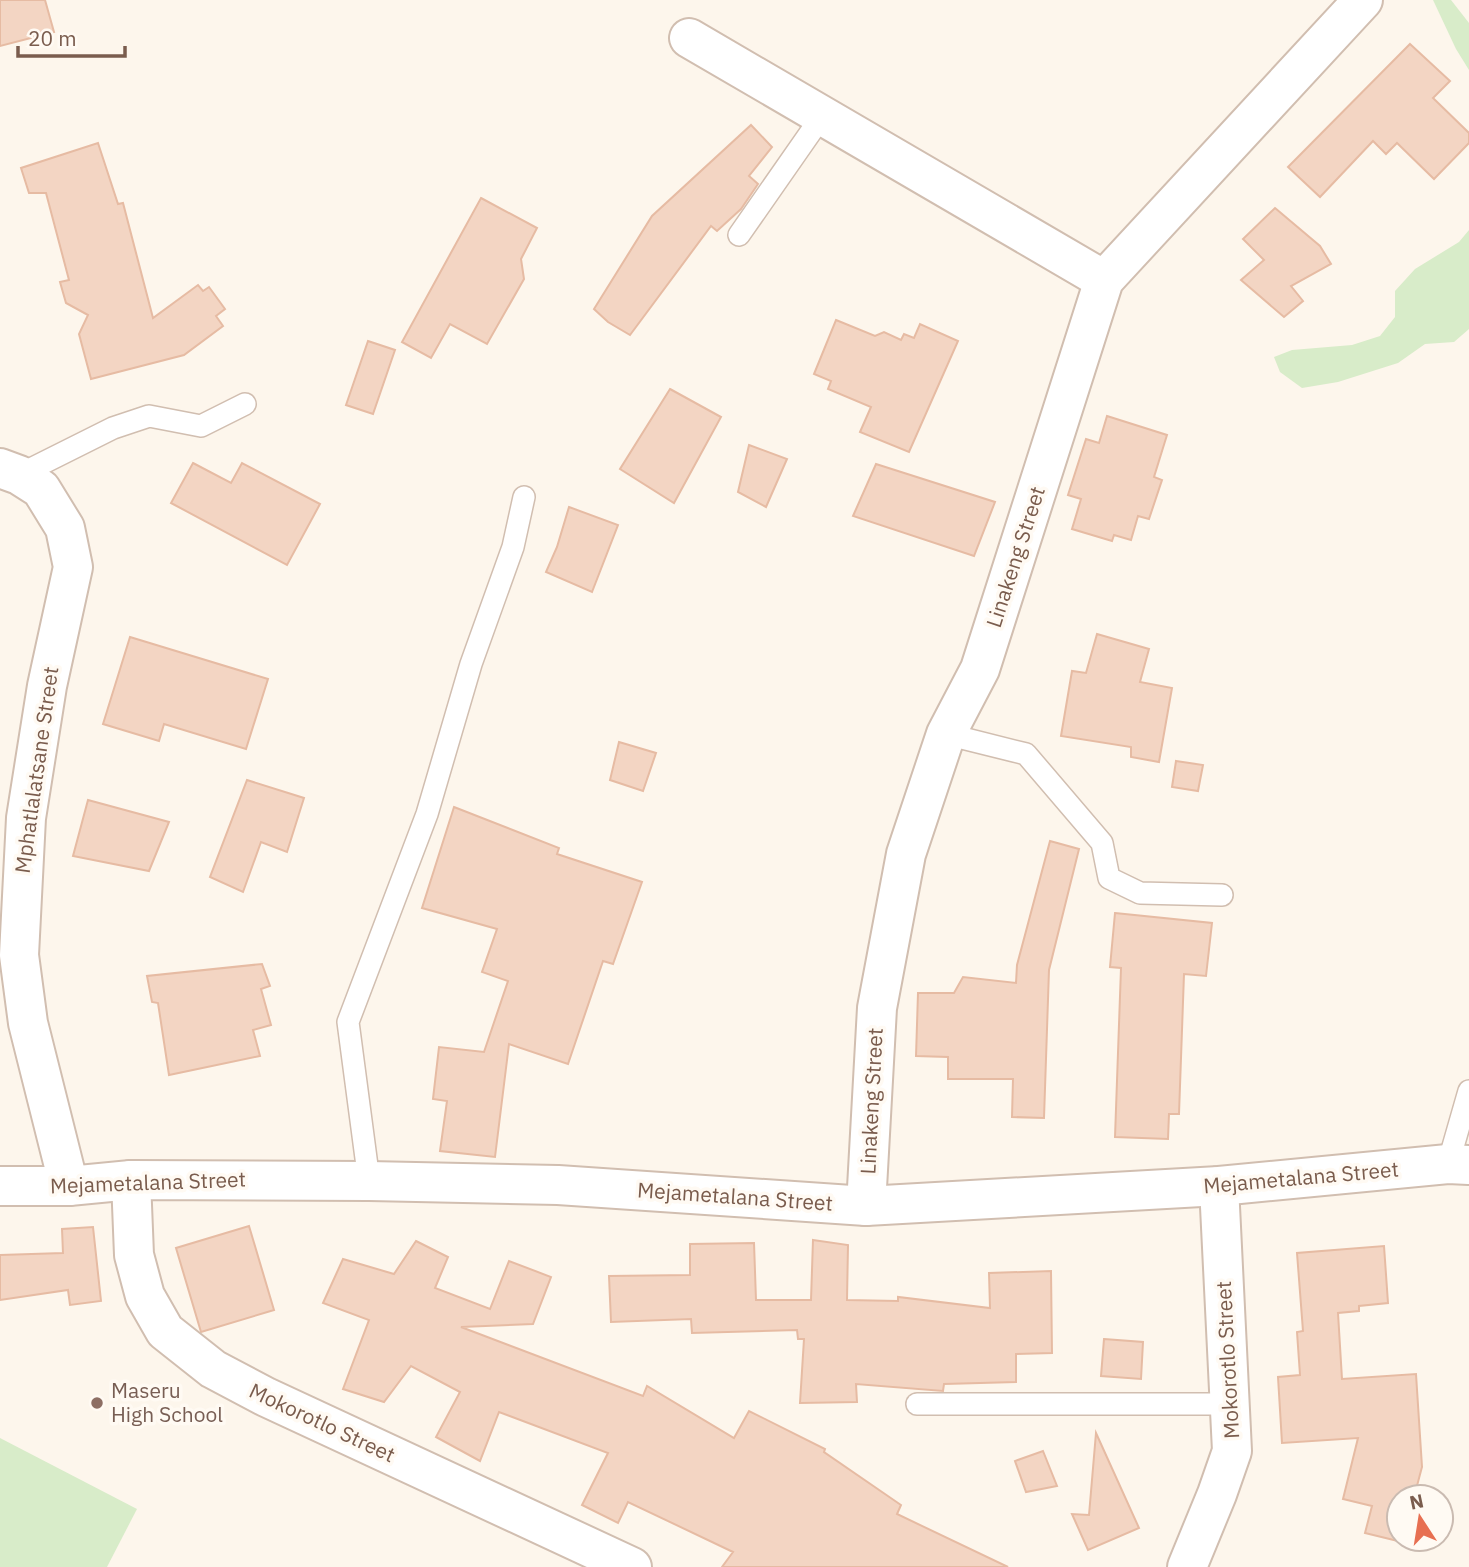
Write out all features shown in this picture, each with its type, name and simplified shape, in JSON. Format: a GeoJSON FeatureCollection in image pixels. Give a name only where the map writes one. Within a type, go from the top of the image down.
{"type":"FeatureCollection","features":[{"type":"Feature","properties":{"kind":"street","name":"Linakeng Street"},"geometry":{"type":"LineString","coordinates":[[866,1206],[877,1008],[906,854],[946,734],[980,669],[1104,280],[1363,0]]}},
{"type":"Feature","properties":{"kind":"street"},"geometry":{"type":"LineString","coordinates":[[689,38],[1104,280]]}},
{"type":"Feature","properties":{"kind":"street","name":"Mphatlalatsane Street"},"geometry":{"type":"LineString","coordinates":[[9,471],[41,489],[65,528],[73,567],[45,699],[10,906],[28,1023],[69,1186]]}},
{"type":"Feature","properties":{"kind":"street","name":"Mejametalana Street"},"geometry":{"type":"LineString","coordinates":[[0,1186],[69,1186],[131,1180],[558,1185],[866,1206],[1219,1186],[1458,1165]]}},
{"type":"Feature","properties":{"kind":"street","name":"Mokorotlo Street"},"geometry":{"type":"LineString","coordinates":[[131,1180],[134,1255],[145,1296],[165,1331],[213,1369],[266,1397],[632,1567]]}},
{"type":"Feature","properties":{"kind":"street","name":"Mokorotlo Street"},"geometry":{"type":"LineString","coordinates":[[1186,1567],[1232,1451],[1219,1186]]}},
{"type":"Feature","properties":{"kind":"lane"},"geometry":{"type":"LineString","coordinates":[[739,235],[822,116]]}},
{"type":"Feature","properties":{"kind":"lane"},"geometry":{"type":"LineString","coordinates":[[9,471],[149,416],[201,426],[245,404]]}},
{"type":"Feature","properties":{"kind":"lane"},"geometry":{"type":"LineString","coordinates":[[369,1181],[348,1022],[427,814],[471,664],[513,547],[524,497]]}},
{"type":"Feature","properties":{"kind":"lane"},"geometry":{"type":"LineString","coordinates":[[946,734],[1026,754],[1102,842],[1109,878],[1140,893],[1222,895]]}},
{"type":"Feature","properties":{"kind":"lane"},"geometry":{"type":"LineString","coordinates":[[1458,1165],[1469,1091]]}},
{"type":"Feature","properties":{"kind":"lane"},"geometry":{"type":"LineString","coordinates":[[917,1404],[1230,1404]]}},
{"type":"Feature","properties":{"kind":"green space"},"geometry":{"type":"Polygon","coordinates":[[[1433,0],[1451,0],[1469,23],[1469,70],[1456,49],[1433,0]]]}},
{"type":"Feature","properties":{"kind":"green space"},"geometry":{"type":"Polygon","coordinates":[[[1469,230],[1469,329],[1454,342],[1425,344],[1398,363],[1338,382],[1302,388],[1280,372],[1274,357],[1292,350],[1352,345],[1380,336],[1395,317],[1395,291],[1415,269],[1459,242],[1469,230]]]}},
{"type":"Feature","properties":{"kind":"green space"},"geometry":{"type":"Polygon","coordinates":[[[0,1438],[137,1509],[107,1567],[0,1567],[0,1438]]]}},
{"type":"Feature","properties":{"kind":"building"},"geometry":{"type":"Polygon","coordinates":[[[0,0],[45,0],[54,32],[0,46],[0,0]]]}},
{"type":"Feature","properties":{"kind":"building"},"geometry":{"type":"Polygon","coordinates":[[[1410,44],[1450,81],[1433,98],[1469,133],[1469,143],[1434,179],[1397,143],[1386,154],[1373,141],[1320,197],[1288,167],[1410,44]]]}},
{"type":"Feature","properties":{"kind":"building"},"geometry":{"type":"Polygon","coordinates":[[[751,125],[772,147],[749,176],[758,184],[741,209],[717,231],[711,226],[630,335],[608,322],[594,309],[652,216],[751,125]]]}},
{"type":"Feature","properties":{"kind":"building"},"geometry":{"type":"Polygon","coordinates":[[[98,143],[118,204],[123,203],[153,318],[198,285],[203,291],[209,287],[225,309],[216,316],[223,326],[184,355],[91,379],[79,334],[88,315],[66,303],[60,282],[69,280],[46,193],[29,193],[21,168],[98,143]]]}},
{"type":"Feature","properties":{"kind":"building"},"geometry":{"type":"Polygon","coordinates":[[[481,198],[537,228],[521,259],[524,279],[487,344],[450,324],[431,358],[402,342],[481,198]]]}},
{"type":"Feature","properties":{"kind":"building"},"geometry":{"type":"Polygon","coordinates":[[[1275,208],[1320,246],[1331,264],[1291,286],[1303,301],[1284,317],[1241,280],[1264,260],[1243,239],[1275,208]]]}},
{"type":"Feature","properties":{"kind":"building"},"geometry":{"type":"Polygon","coordinates":[[[836,320],[875,336],[884,332],[901,340],[904,334],[914,338],[920,324],[958,341],[909,452],[860,432],[871,407],[828,389],[831,381],[814,374],[836,320]]]}},
{"type":"Feature","properties":{"kind":"building"},"geometry":{"type":"Polygon","coordinates":[[[368,341],[395,350],[373,414],[346,405],[368,341]]]}},
{"type":"Feature","properties":{"kind":"building"},"geometry":{"type":"Polygon","coordinates":[[[670,389],[721,417],[674,503],[620,469],[670,389]]]}},
{"type":"Feature","properties":{"kind":"building"},"geometry":{"type":"Polygon","coordinates":[[[1107,416],[1167,435],[1154,477],[1162,480],[1149,519],[1138,516],[1131,540],[1114,535],[1112,541],[1072,529],[1081,499],[1068,495],[1086,439],[1099,443],[1107,416]]]}},
{"type":"Feature","properties":{"kind":"building"},"geometry":{"type":"Polygon","coordinates":[[[749,445],[787,459],[766,507],[738,492],[749,445]]]}},
{"type":"Feature","properties":{"kind":"building"},"geometry":{"type":"Polygon","coordinates":[[[193,463],[231,483],[242,463],[320,504],[287,565],[171,503],[193,463]]]}},
{"type":"Feature","properties":{"kind":"building"},"geometry":{"type":"Polygon","coordinates":[[[876,464],[995,502],[974,556],[853,516],[876,464]]]}},
{"type":"Feature","properties":{"kind":"building"},"geometry":{"type":"Polygon","coordinates":[[[569,507],[618,525],[592,592],[546,572],[569,507]]]}},
{"type":"Feature","properties":{"kind":"building"},"geometry":{"type":"Polygon","coordinates":[[[1097,634],[1149,649],[1140,682],[1172,688],[1159,762],[1131,757],[1131,747],[1061,736],[1072,671],[1086,673],[1097,634]]]}},
{"type":"Feature","properties":{"kind":"building"},"geometry":{"type":"Polygon","coordinates":[[[130,637],[268,679],[246,749],[164,724],[159,741],[103,724],[130,637]]]}},
{"type":"Feature","properties":{"kind":"building"},"geometry":{"type":"Polygon","coordinates":[[[619,742],[656,753],[643,791],[610,780],[619,742]]]}},
{"type":"Feature","properties":{"kind":"building"},"geometry":{"type":"Polygon","coordinates":[[[1176,761],[1203,765],[1198,791],[1172,787],[1176,761]]]}},
{"type":"Feature","properties":{"kind":"building"},"geometry":{"type":"Polygon","coordinates":[[[247,780],[304,798],[287,852],[261,842],[243,892],[210,877],[247,780]]]}},
{"type":"Feature","properties":{"kind":"building"},"geometry":{"type":"Polygon","coordinates":[[[88,800],[169,822],[149,871],[73,856],[88,800]]]}},
{"type":"Feature","properties":{"kind":"building"},"geometry":{"type":"Polygon","coordinates":[[[454,807],[559,848],[557,854],[642,882],[613,964],[603,961],[568,1064],[509,1044],[495,1157],[440,1151],[447,1101],[433,1099],[439,1047],[484,1052],[508,981],[482,972],[497,929],[422,908],[454,807]]]}},
{"type":"Feature","properties":{"kind":"building"},"geometry":{"type":"Polygon","coordinates":[[[1050,841],[1079,849],[1049,970],[1044,1118],[1012,1117],[1013,1079],[948,1079],[948,1057],[916,1056],[918,993],[954,993],[963,977],[1016,983],[1017,965],[1050,841]]]}},
{"type":"Feature","properties":{"kind":"building"},"geometry":{"type":"Polygon","coordinates":[[[1115,913],[1212,923],[1206,976],[1184,974],[1179,1114],[1169,1114],[1168,1139],[1115,1137],[1121,968],[1110,967],[1115,913]]]}},
{"type":"Feature","properties":{"kind":"building"},"geometry":{"type":"Polygon","coordinates":[[[262,964],[270,986],[261,989],[271,1025],[253,1030],[260,1056],[169,1075],[158,1003],[152,1002],[147,976],[262,964]]]}},
{"type":"Feature","properties":{"kind":"building"},"geometry":{"type":"Polygon","coordinates":[[[249,1226],[274,1310],[201,1332],[176,1248],[249,1226]]]}},
{"type":"Feature","properties":{"kind":"building"},"geometry":{"type":"Polygon","coordinates":[[[93,1227],[101,1301],[70,1305],[68,1290],[0,1300],[0,1255],[63,1253],[62,1229],[93,1227]]]}},
{"type":"Feature","properties":{"kind":"building"},"geometry":{"type":"Polygon","coordinates":[[[813,1240],[848,1245],[847,1300],[898,1301],[898,1297],[990,1308],[989,1273],[1051,1271],[1052,1353],[1016,1354],[1016,1382],[944,1384],[943,1391],[856,1384],[857,1402],[800,1403],[804,1339],[798,1339],[797,1330],[692,1333],[691,1319],[611,1322],[609,1276],[690,1275],[690,1244],[754,1243],[756,1300],[811,1300],[813,1240]]]}},
{"type":"Feature","properties":{"kind":"building"},"geometry":{"type":"Polygon","coordinates":[[[416,1241],[448,1257],[435,1288],[490,1309],[509,1261],[551,1277],[533,1324],[461,1327],[643,1396],[647,1386],[734,1438],[749,1411],[825,1449],[824,1452],[901,1505],[897,1514],[1008,1567],[722,1567],[733,1552],[628,1502],[618,1523],[582,1505],[608,1453],[499,1412],[480,1461],[436,1437],[460,1392],[411,1366],[384,1402],[343,1389],[369,1320],[323,1303],[343,1259],[394,1274],[416,1241]]]}},
{"type":"Feature","properties":{"kind":"building"},"geometry":{"type":"Polygon","coordinates":[[[1384,1246],[1388,1303],[1359,1306],[1359,1311],[1338,1313],[1342,1379],[1416,1374],[1422,1467],[1418,1483],[1385,1483],[1385,1538],[1365,1533],[1372,1506],[1343,1499],[1358,1438],[1282,1443],[1278,1377],[1300,1375],[1297,1332],[1303,1331],[1297,1253],[1384,1246]]]}},
{"type":"Feature","properties":{"kind":"building"},"geometry":{"type":"Polygon","coordinates":[[[1104,1339],[1143,1342],[1141,1379],[1101,1376],[1104,1339]]]}},
{"type":"Feature","properties":{"kind":"building"},"geometry":{"type":"Polygon","coordinates":[[[1096,1433],[1139,1528],[1088,1550],[1072,1514],[1089,1515],[1096,1433]]]}},
{"type":"Feature","properties":{"kind":"building"},"geometry":{"type":"Polygon","coordinates":[[[1043,1451],[1057,1486],[1026,1492],[1015,1461],[1043,1451]]]}},
{"type":"Feature","properties":{"kind":"place","name":"Maseru High School"},"geometry":{"type":"Point","coordinates":[97,1403]}}]}
